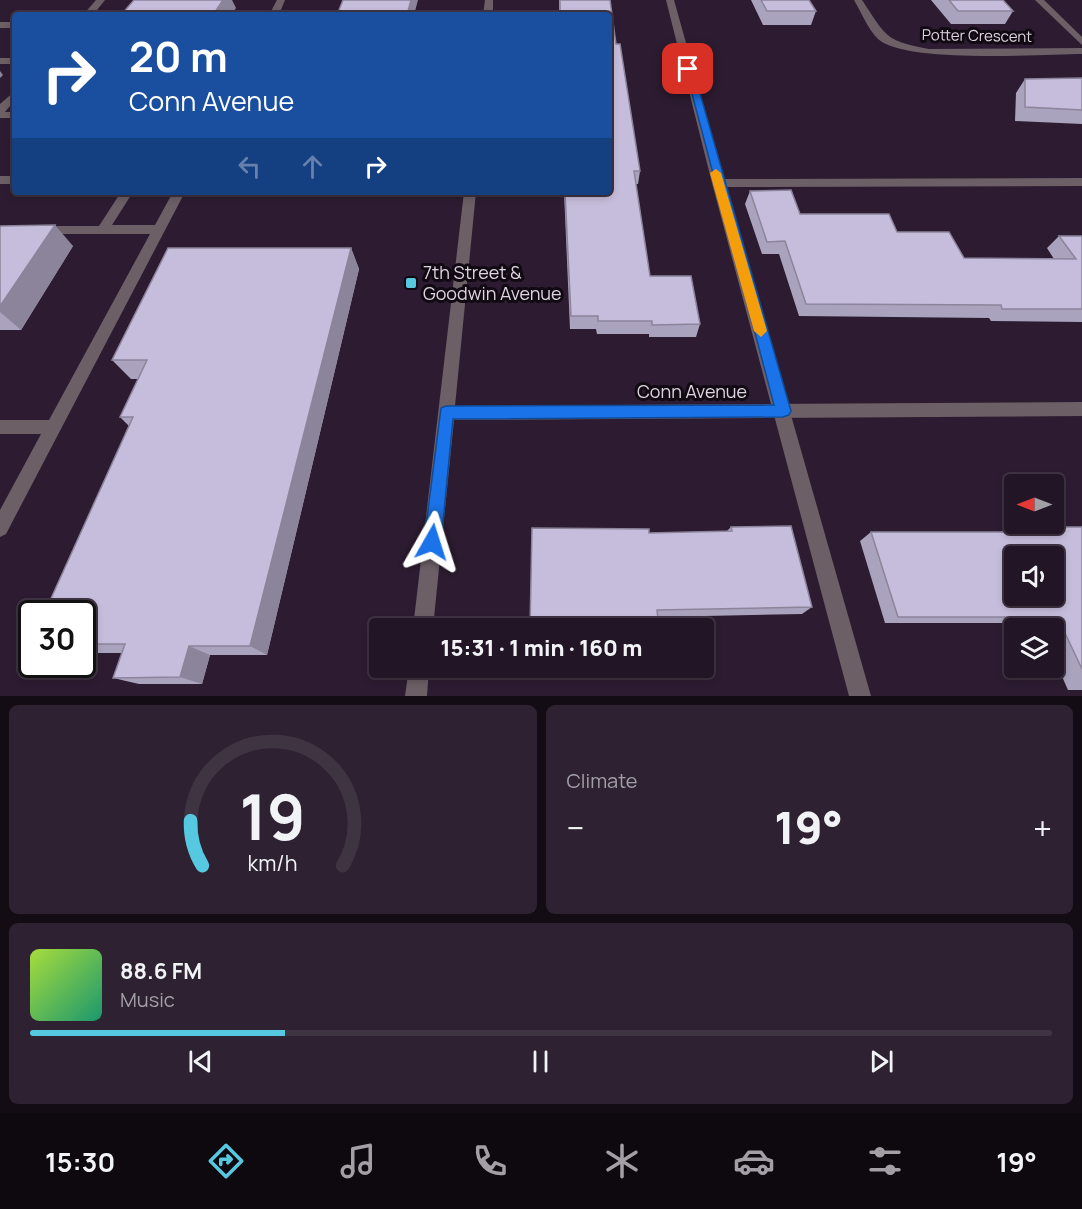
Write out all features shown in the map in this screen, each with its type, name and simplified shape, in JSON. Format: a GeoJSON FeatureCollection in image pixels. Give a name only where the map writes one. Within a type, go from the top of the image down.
{"type":"FeatureCollection","features":[{"type":"Feature","properties":{"kind":"street"},"geometry":{"type":"LineString","coordinates":[[91,12],[101,0]]}},
{"type":"Feature","properties":{"kind":"street"},"geometry":{"type":"LineString","coordinates":[[670,0],[718,183],[783,411],[860,696]]}},
{"type":"Feature","properties":{"kind":"street","name":"Potter Crescent"},"geometry":{"type":"LineString","coordinates":[[858,0],[882,37],[903,47],[929,52],[1082,51]]}},
{"type":"Feature","properties":{"kind":"street"},"geometry":{"type":"LineString","coordinates":[[1039,0],[1082,42]]}},
{"type":"Feature","properties":{"kind":"street"},"geometry":{"type":"LineString","coordinates":[[0,113],[12,98]]}},
{"type":"Feature","properties":{"kind":"street"},"geometry":{"type":"LineString","coordinates":[[718,183],[1082,182]]}},
{"type":"Feature","properties":{"kind":"street"},"geometry":{"type":"LineString","coordinates":[[103,230],[125,195]]}},
{"type":"Feature","properties":{"kind":"street"},"geometry":{"type":"LineString","coordinates":[[0,528],[177,195]]}},
{"type":"Feature","properties":{"kind":"street"},"geometry":{"type":"LineString","coordinates":[[424,618],[470,195]]}},
{"type":"Feature","properties":{"kind":"street"},"geometry":{"type":"LineString","coordinates":[[0,230],[160,229]]}},
{"type":"Feature","properties":{"kind":"street","name":"Conn Avenue"},"geometry":{"type":"LineString","coordinates":[[446,412],[1082,409]]}},
{"type":"Feature","properties":{"kind":"street"},"geometry":{"type":"LineString","coordinates":[[0,427],[54,427]]}},
{"type":"Feature","properties":{"kind":"street"},"geometry":{"type":"LineString","coordinates":[[416,696],[418,678]]}},
{"type":"Feature","properties":{"kind":"building"},"geometry":{"type":"Polygon","coordinates":[[[134,0],[223,0],[215,12],[124,12],[134,0]]]}},
{"type":"Feature","properties":{"kind":"building"},"geometry":{"type":"Polygon","coordinates":[[[343,0],[411,0],[408,12],[338,12],[343,0]]]}},
{"type":"Feature","properties":{"kind":"building"},"geometry":{"type":"Polygon","coordinates":[[[560,0],[610,0],[612,12],[560,12],[560,0]]]}},
{"type":"Feature","properties":{"kind":"building"},"geometry":{"type":"Polygon","coordinates":[[[761,0],[809,0],[816,11],[767,11],[761,0]]]}},
{"type":"Feature","properties":{"kind":"building"},"geometry":{"type":"Polygon","coordinates":[[[949,0],[1003,0],[1013,11],[958,11],[949,0]]]}},
{"type":"Feature","properties":{"kind":"building"},"geometry":{"type":"Polygon","coordinates":[[[612,15],[616,44],[620,44],[640,171],[634,171],[650,276],[691,276],[700,324],[652,325],[652,321],[598,321],[598,316],[571,316],[565,195],[612,195],[612,15]]]}},
{"type":"Feature","properties":{"kind":"building"},"geometry":{"type":"Polygon","coordinates":[[[1082,78],[1082,110],[1025,107],[1025,79],[1082,78]]]}},
{"type":"Feature","properties":{"kind":"building"},"geometry":{"type":"Polygon","coordinates":[[[791,190],[800,214],[889,214],[897,232],[949,232],[964,258],[1076,259],[1059,236],[1082,236],[1082,309],[1002,309],[1001,305],[806,304],[785,241],[767,242],[750,191],[791,190]]]}},
{"type":"Feature","properties":{"kind":"building"},"geometry":{"type":"Polygon","coordinates":[[[55,225],[0,306],[0,226],[55,225]]]}},
{"type":"Feature","properties":{"kind":"building"},"geometry":{"type":"Polygon","coordinates":[[[168,248],[351,248],[250,646],[189,646],[180,677],[113,678],[125,644],[96,644],[96,600],[50,600],[133,417],[120,417],[147,360],[112,360],[168,248]]]}},
{"type":"Feature","properties":{"kind":"building"},"geometry":{"type":"Polygon","coordinates":[[[791,526],[812,607],[657,610],[658,618],[530,618],[532,528],[649,529],[649,533],[732,531],[731,527],[791,526]]]}},
{"type":"Feature","properties":{"kind":"building"},"geometry":{"type":"Polygon","coordinates":[[[1064,527],[1082,527],[1082,669],[1064,631],[1064,618],[898,617],[871,532],[1064,534],[1064,527]]]}},
{"type":"Feature","properties":{"kind":"slow traffic"},"geometry":{"type":"LineString","coordinates":[[716,173],[761,331]]}},
{"type":"Feature","properties":{"kind":"place","name":"7th Street & Goodwin Avenue"},"geometry":{"type":"Point","coordinates":[411,283]}},
{"type":"Feature","properties":{"kind":"route"},"geometry":{"type":"LineString","coordinates":[[432,542],[446,412],[783,411],[688,69]]}}]}
